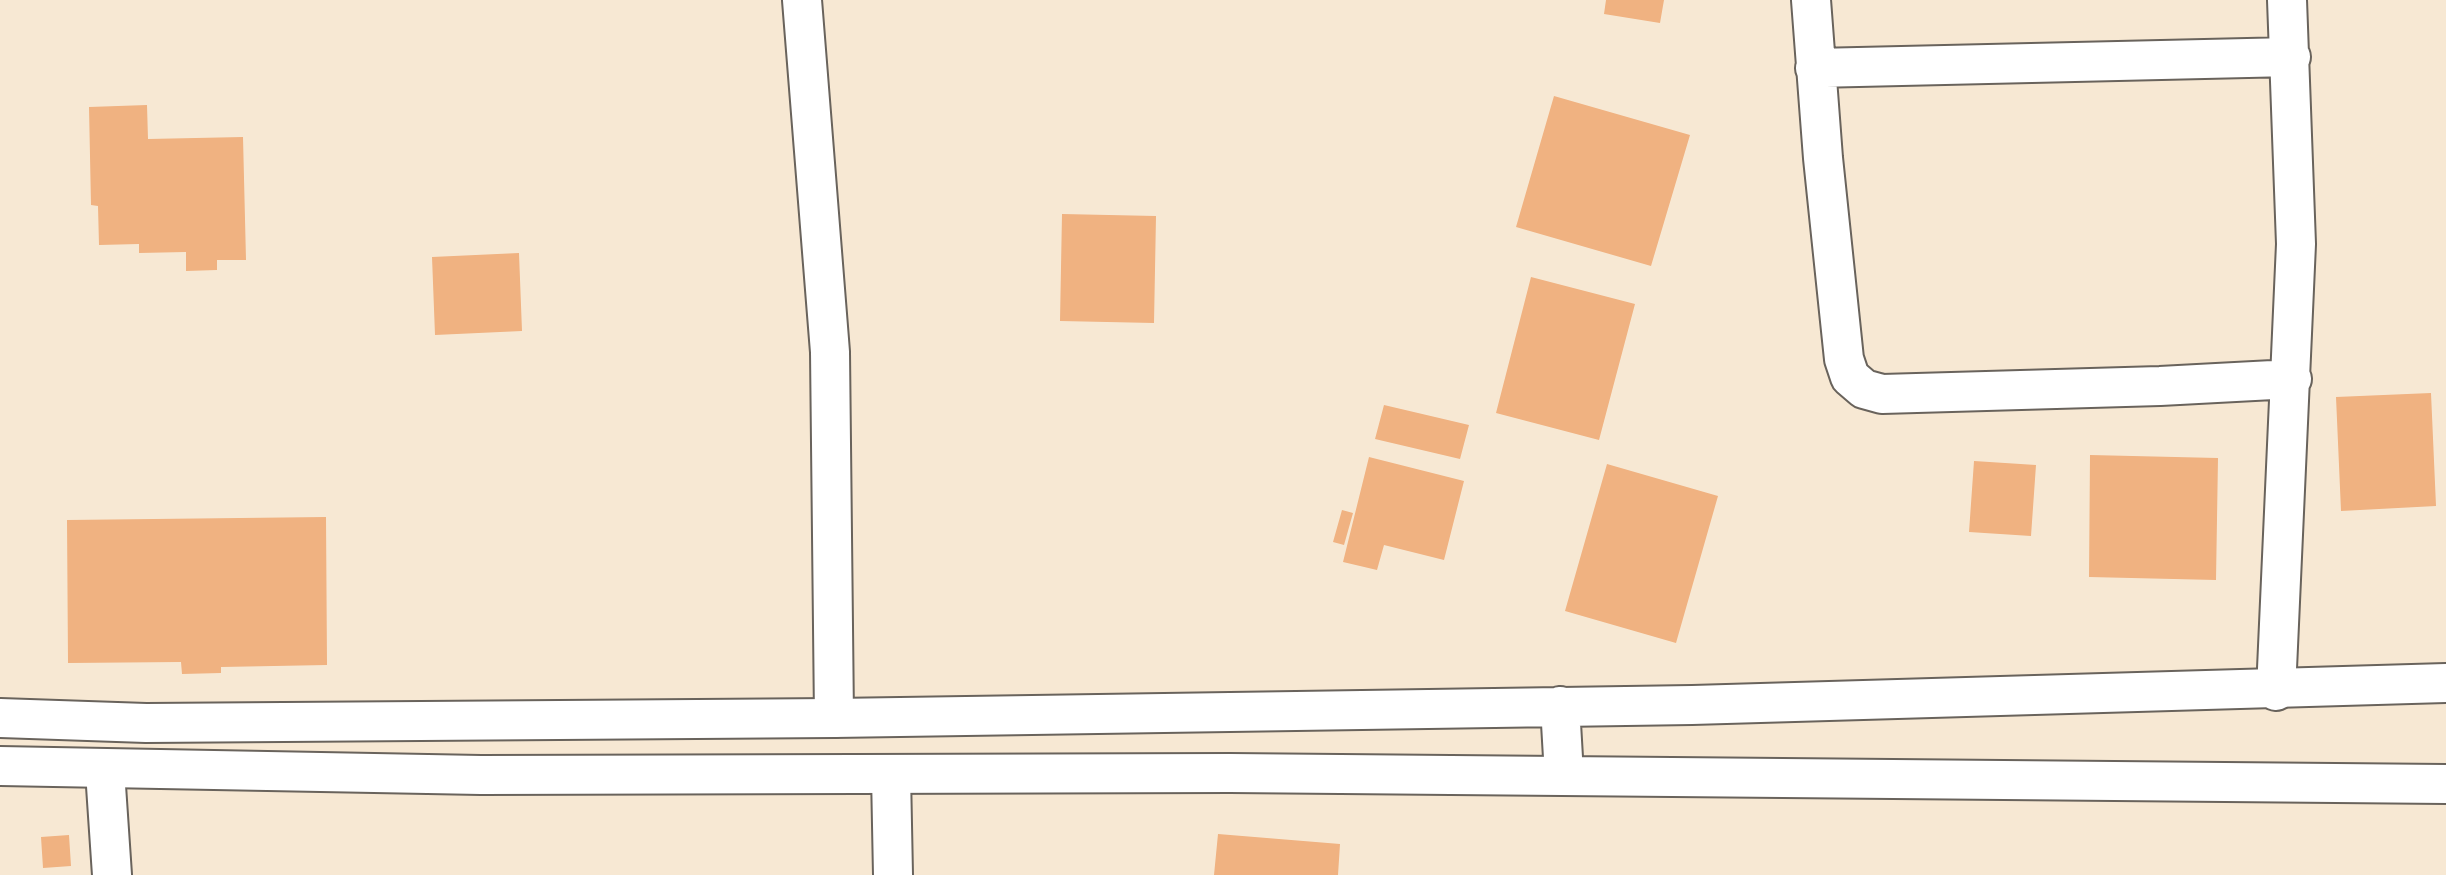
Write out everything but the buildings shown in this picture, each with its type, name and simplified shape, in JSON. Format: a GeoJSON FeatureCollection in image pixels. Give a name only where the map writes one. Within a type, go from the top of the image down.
{"type":"FeatureCollection","features":[{"type":"Feature","properties":{"kind":"street"},"geometry":{"type":"LineString","coordinates":[[802,0],[830,352],[834,718]]}},
{"type":"Feature","properties":{"kind":"street"},"geometry":{"type":"LineString","coordinates":[[1811,0],[1815,68],[1844,359],[1850,377],[1864,389],[1882,394],[2160,386],[2292,379]]}},
{"type":"Feature","properties":{"kind":"street"},"geometry":{"type":"LineString","coordinates":[[2276,691],[2296,244],[2287,0]]}},
{"type":"Feature","properties":{"kind":"street"},"geometry":{"type":"LineString","coordinates":[[1815,68],[2291,57]]}},
{"type":"Feature","properties":{"kind":"street"},"geometry":{"type":"LineString","coordinates":[[0,718],[146,723],[834,718],[2276,691],[2446,683]]}},
{"type":"Feature","properties":{"kind":"street"},"geometry":{"type":"LineString","coordinates":[[1560,706],[1564,775]]}},
{"type":"Feature","properties":{"kind":"street"},"geometry":{"type":"LineString","coordinates":[[0,766],[105,771],[481,775],[1564,775],[2446,784]]}},
{"type":"Feature","properties":{"kind":"street"},"geometry":{"type":"LineString","coordinates":[[105,771],[112,875]]}},
{"type":"Feature","properties":{"kind":"street"},"geometry":{"type":"LineString","coordinates":[[891,774],[893,875]]}}]}
